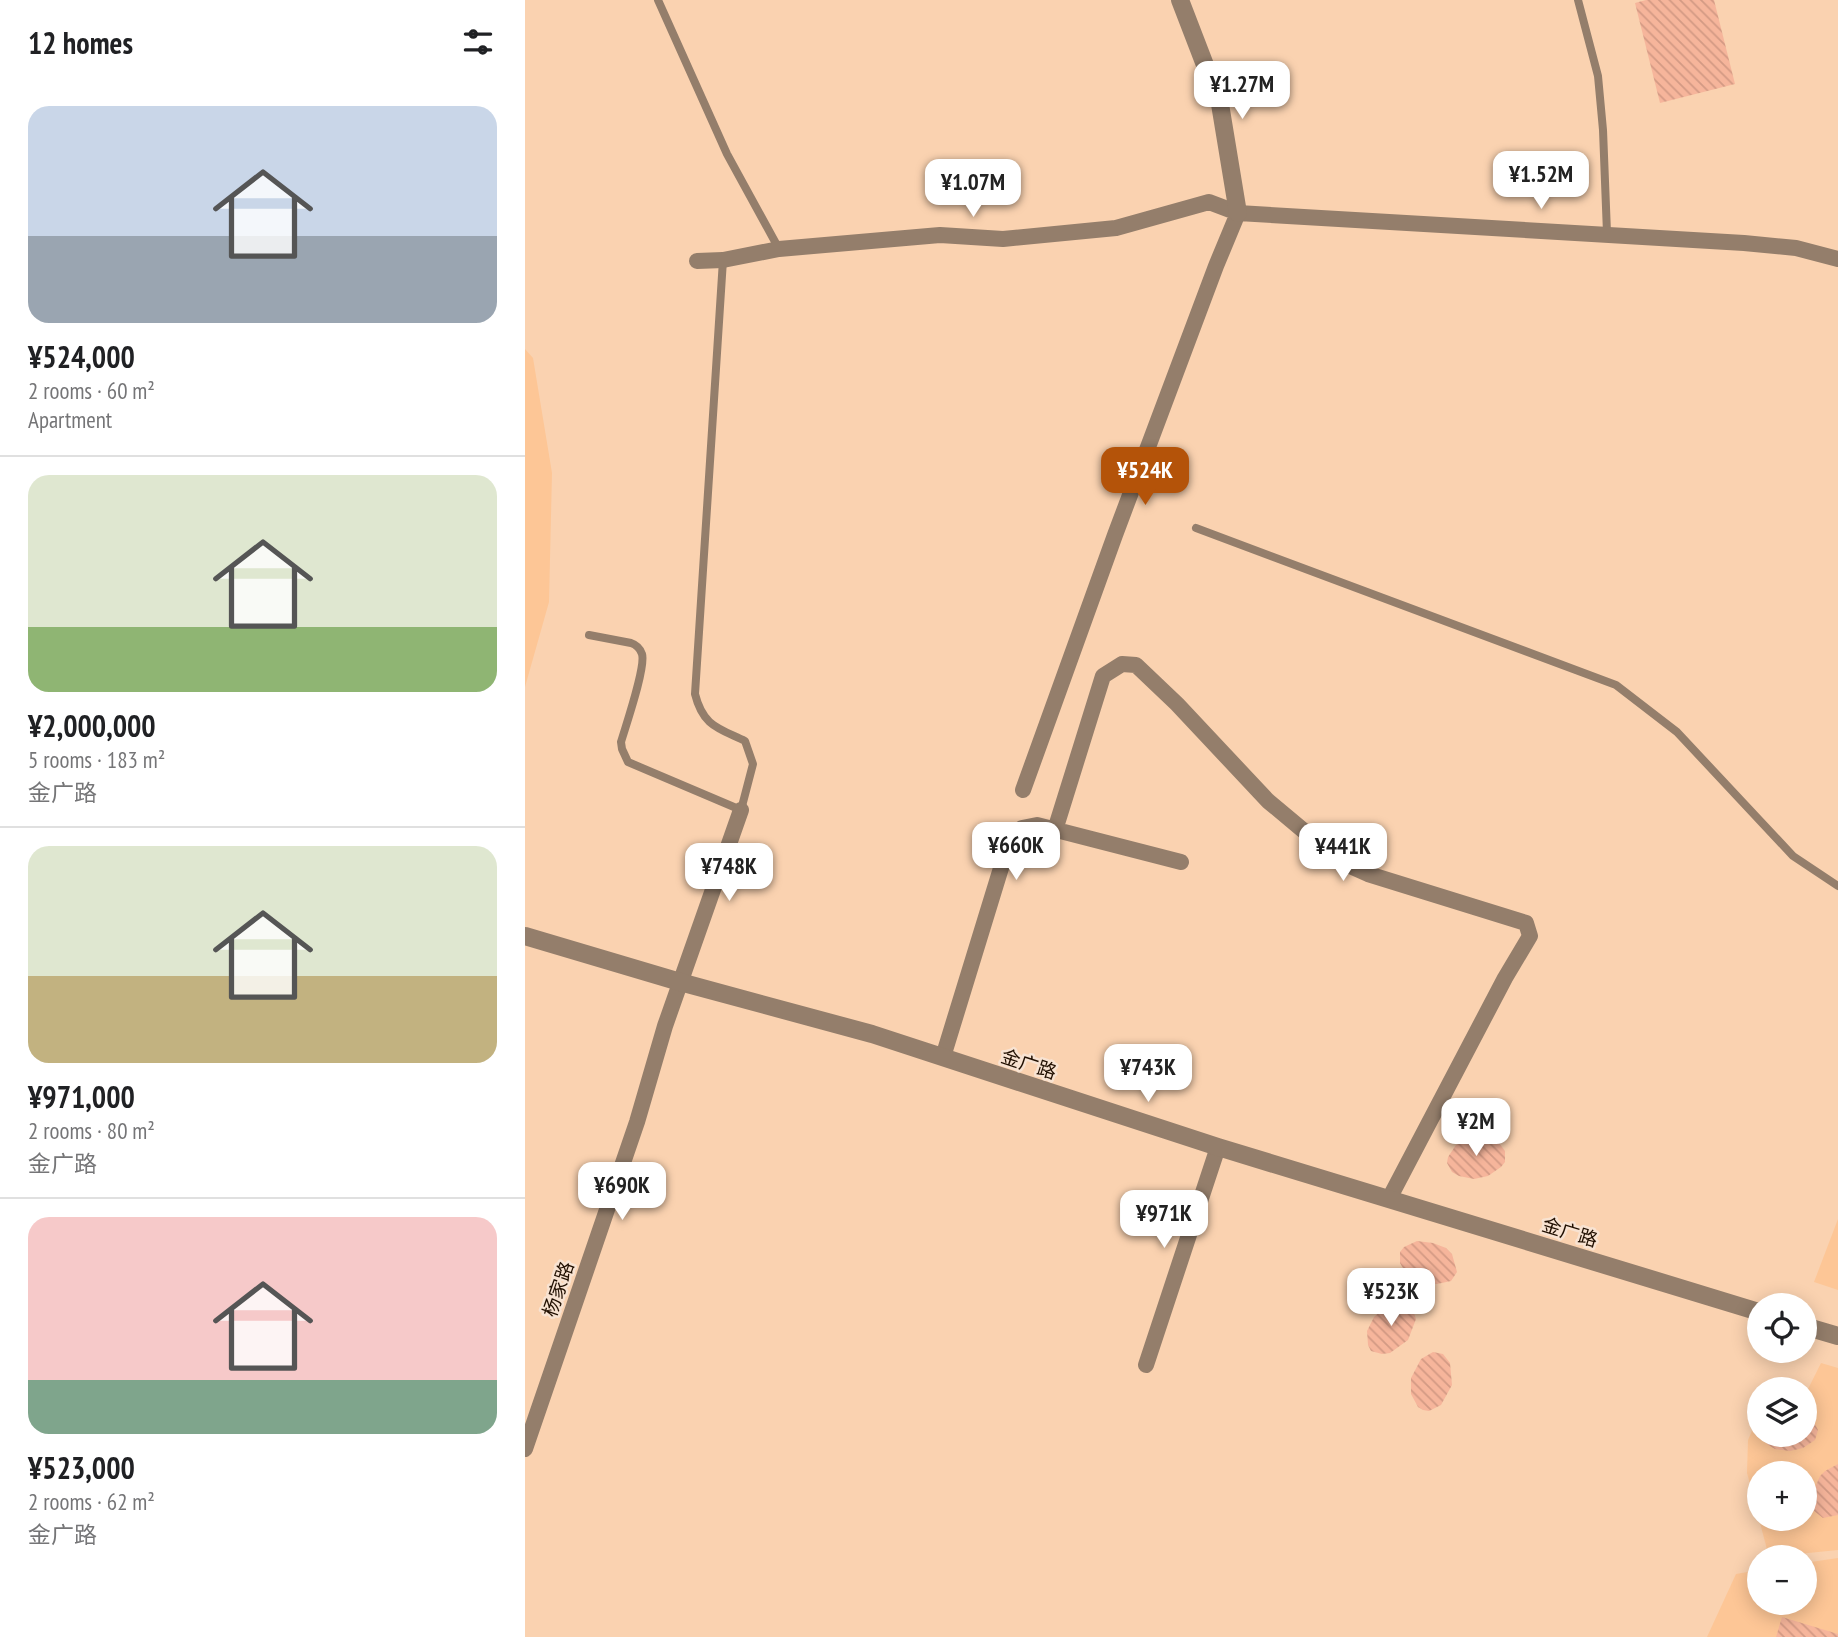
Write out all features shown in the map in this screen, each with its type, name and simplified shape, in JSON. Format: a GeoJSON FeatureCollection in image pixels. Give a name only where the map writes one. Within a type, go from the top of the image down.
{"type":"FeatureCollection","features":[{"type":"Feature","properties":{"kind":"street"},"geometry":{"type":"LineString","coordinates":[[1023,790],[1119,522],[1238,214],[1220,104],[1179,0]]}},
{"type":"Feature","properties":{"kind":"street"},"geometry":{"type":"LineString","coordinates":[[697,261],[723,260],[779,249],[940,235],[1003,239],[1116,228],[1209,202],[1238,214],[1607,233],[1796,248],[1838,260]]}},
{"type":"Feature","properties":{"kind":"street"},"geometry":{"type":"LineString","coordinates":[[1055,830],[1103,676],[1122,664],[1136,665],[1177,704],[1268,801],[1341,862],[1368,874],[1526,923],[1529,936],[1389,1199]]}},
{"type":"Feature","properties":{"kind":"street","name":"杨家路"},"geometry":{"type":"LineString","coordinates":[[525,1449],[632,1135],[680,982],[741,810]]}},
{"type":"Feature","properties":{"kind":"street"},"geometry":{"type":"LineString","coordinates":[[943,1057],[1009,842],[1022,828],[1037,825],[1181,862]]}},
{"type":"Feature","properties":{"kind":"street","name":"金广路"},"geometry":{"type":"LineString","coordinates":[[525,936],[680,982],[872,1034],[1218,1147],[1747,1308]]}},
{"type":"Feature","properties":{"kind":"street"},"geometry":{"type":"LineString","coordinates":[[1146,1365],[1218,1147]]}},
{"type":"Feature","properties":{"kind":"street"},"geometry":{"type":"LineString","coordinates":[[1817,1330],[1838,1336]]}},
{"type":"Feature","properties":{"kind":"lane"},"geometry":{"type":"LineString","coordinates":[[658,0],[727,154],[779,249]]}},
{"type":"Feature","properties":{"kind":"lane"},"geometry":{"type":"LineString","coordinates":[[1578,0],[1598,76],[1607,233]]}},
{"type":"Feature","properties":{"kind":"lane"},"geometry":{"type":"LineString","coordinates":[[589,635],[631,643],[642,651],[642,666],[621,742],[628,762],[741,810],[753,764],[745,741],[713,726],[699,712],[695,694],[723,260]]}},
{"type":"Feature","properties":{"kind":"lane"},"geometry":{"type":"LineString","coordinates":[[1196,528],[1616,685],[1677,732],[1793,856],[1838,887]]}},
{"type":"Feature","properties":{"kind":"shaded area"},"geometry":{"type":"Polygon","coordinates":[[[525,349],[533,358],[552,473],[549,602],[525,687],[525,349]]]}},
{"type":"Feature","properties":{"kind":"shaded area"},"geometry":{"type":"Polygon","coordinates":[[[1838,1219],[1838,1290],[1814,1282],[1838,1219]]]}},
{"type":"Feature","properties":{"kind":"shaded area"},"geometry":{"type":"Polygon","coordinates":[[[1821,1363],[1838,1368],[1838,1550],[1817,1552],[1817,1545],[1766,1545],[1762,1531],[1817,1531],[1817,1461],[1747,1461],[1748,1447],[1817,1447],[1817,1377],[1814,1377],[1821,1363]]]}},
{"type":"Feature","properties":{"kind":"shaded area"},"geometry":{"type":"Polygon","coordinates":[[[1838,1558],[1838,1637],[1707,1637],[1736,1574],[1747,1572],[1747,1615],[1817,1615],[1817,1561],[1838,1558]]]}},
{"type":"Feature","properties":{"kind":"building"},"geometry":{"type":"Polygon","coordinates":[[[1646,0],[1714,0],[1735,84],[1660,103],[1635,3],[1646,0]]]}},
{"type":"Feature","properties":{"kind":"building"},"geometry":{"type":"Polygon","coordinates":[[[1484,1137],[1498,1142],[1505,1151],[1505,1162],[1501,1167],[1488,1176],[1474,1179],[1452,1172],[1447,1163],[1456,1145],[1470,1138],[1484,1137]]]}},
{"type":"Feature","properties":{"kind":"building"},"geometry":{"type":"Polygon","coordinates":[[[1417,1241],[1433,1243],[1446,1248],[1452,1254],[1457,1272],[1451,1281],[1423,1283],[1404,1270],[1400,1263],[1400,1252],[1417,1241]]]}},
{"type":"Feature","properties":{"kind":"building"},"geometry":{"type":"Polygon","coordinates":[[[1404,1302],[1412,1307],[1416,1319],[1408,1340],[1390,1353],[1371,1351],[1367,1331],[1374,1317],[1390,1303],[1404,1302]]]}},
{"type":"Feature","properties":{"kind":"building"},"geometry":{"type":"Polygon","coordinates":[[[1433,1352],[1443,1354],[1450,1363],[1452,1385],[1441,1405],[1429,1411],[1418,1407],[1411,1394],[1411,1378],[1421,1359],[1433,1352]]]}},
{"type":"Feature","properties":{"kind":"building"},"geometry":{"type":"Polygon","coordinates":[[[1772,1447],[1804,1447],[1790,1451],[1772,1447]]]}},
{"type":"Feature","properties":{"kind":"building"},"geometry":{"type":"Polygon","coordinates":[[[1838,1464],[1838,1515],[1823,1518],[1817,1513],[1817,1483],[1825,1471],[1838,1464]]]}},
{"type":"Feature","properties":{"kind":"building"},"geometry":{"type":"Polygon","coordinates":[[[1782,1617],[1838,1634],[1838,1637],[1776,1637],[1782,1617]]]}}]}
